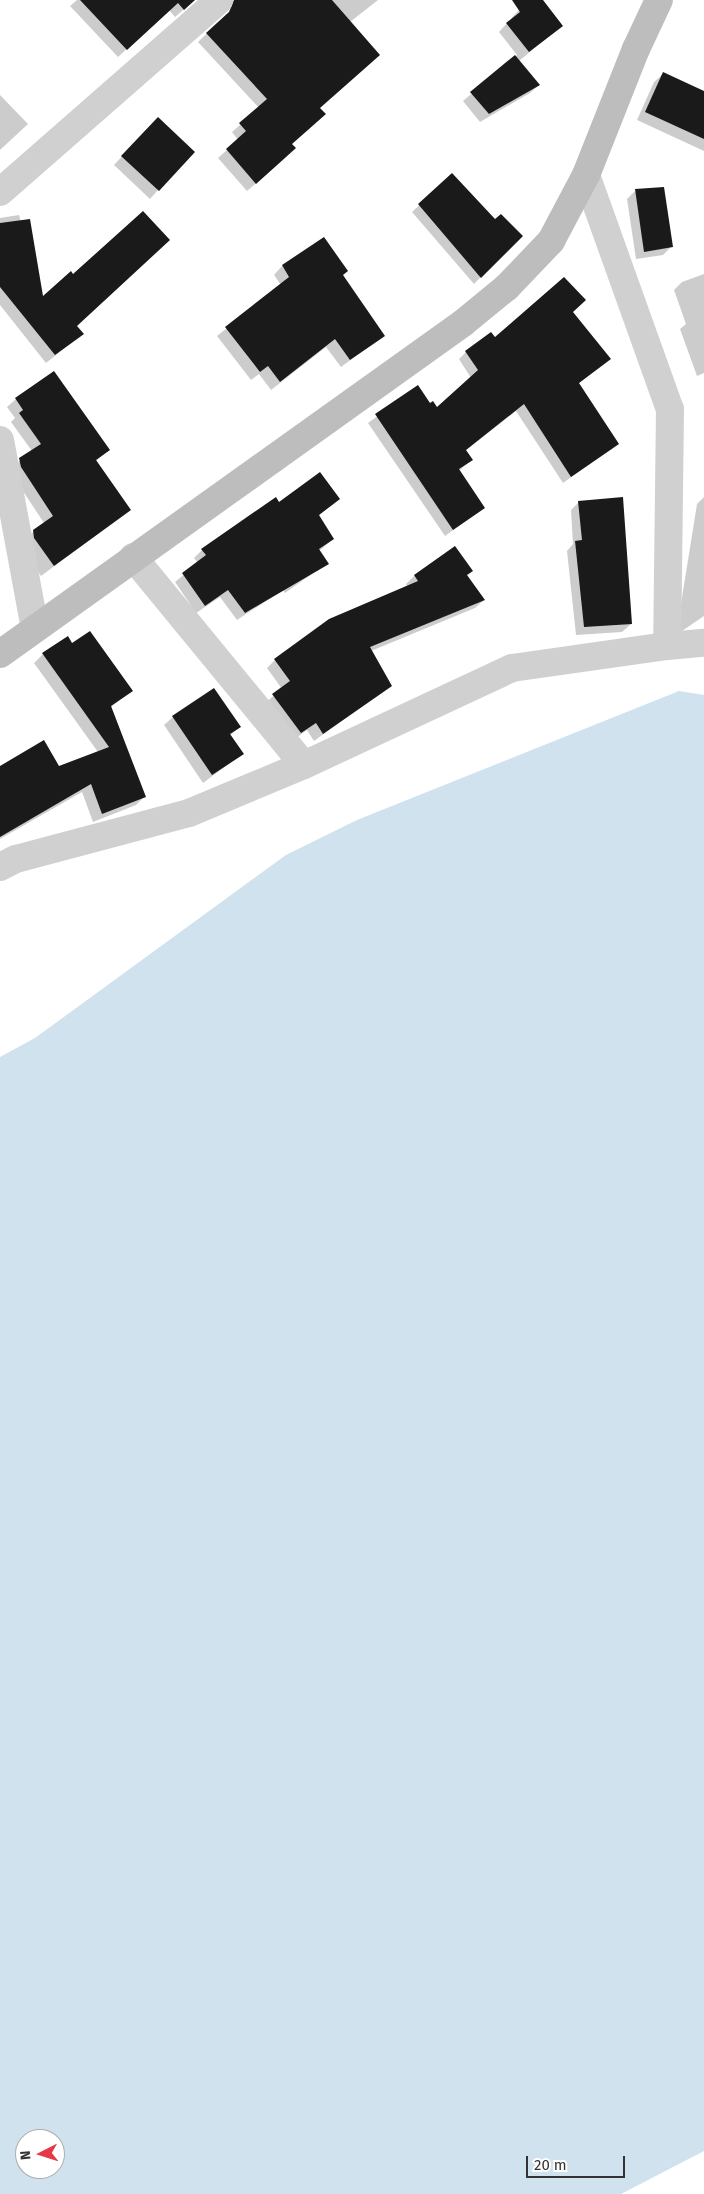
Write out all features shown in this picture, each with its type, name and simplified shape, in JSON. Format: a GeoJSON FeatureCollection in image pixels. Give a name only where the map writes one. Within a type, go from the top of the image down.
{"type":"FeatureCollection","features":[{"type":"Feature","properties":{"kind":"street"},"geometry":{"type":"LineString","coordinates":[[0,192],[219,0]]}},
{"type":"Feature","properties":{"kind":"street"},"geometry":{"type":"LineString","coordinates":[[0,654],[133,557],[463,323],[508,287],[551,241],[586,175],[636,49],[659,0]]}},
{"type":"Feature","properties":{"kind":"street"},"geometry":{"type":"LineString","coordinates":[[586,175],[670,409],[667,646]]}},
{"type":"Feature","properties":{"kind":"street"},"geometry":{"type":"LineString","coordinates":[[0,440],[35,628]]}},
{"type":"Feature","properties":{"kind":"street"},"geometry":{"type":"LineString","coordinates":[[133,557],[304,765]]}},
{"type":"Feature","properties":{"kind":"street"},"geometry":{"type":"LineString","coordinates":[[0,867],[16,859],[189,813],[304,765],[512,668],[667,646],[704,643]]}},
{"type":"Feature","properties":{"kind":"water"},"geometry":{"type":"Polygon","coordinates":[[[679,691],[704,695],[704,2151],[621,2194],[0,2194],[0,1057],[35,1038],[286,855],[357,820],[679,691]]]}},
{"type":"Feature","properties":{"kind":"building"},"geometry":{"type":"Polygon","coordinates":[[[80,0],[195,0],[184,10],[178,3],[127,50],[80,0]]]}},
{"type":"Feature","properties":{"kind":"building"},"geometry":{"type":"Polygon","coordinates":[[[234,0],[332,0],[380,55],[320,108],[326,114],[292,144],[296,148],[256,184],[226,149],[246,131],[239,123],[267,99],[206,33],[229,12],[234,0]]]}},
{"type":"Feature","properties":{"kind":"building"},"geometry":{"type":"Polygon","coordinates":[[[512,0],[543,0],[563,26],[529,52],[506,23],[520,12],[512,0]]]}},
{"type":"Feature","properties":{"kind":"building"},"geometry":{"type":"Polygon","coordinates":[[[515,55],[540,85],[489,114],[470,92],[515,55]]]}},
{"type":"Feature","properties":{"kind":"building"},"geometry":{"type":"Polygon","coordinates":[[[663,72],[704,91],[704,139],[645,112],[663,72]]]}},
{"type":"Feature","properties":{"kind":"building"},"geometry":{"type":"Polygon","coordinates":[[[158,117],[195,152],[159,191],[121,156],[158,117]]]}},
{"type":"Feature","properties":{"kind":"building"},"geometry":{"type":"Polygon","coordinates":[[[452,173],[495,219],[501,214],[523,236],[481,278],[418,204],[452,173]]]}},
{"type":"Feature","properties":{"kind":"building"},"geometry":{"type":"Polygon","coordinates":[[[664,187],[673,247],[644,252],[635,189],[664,187]]]}},
{"type":"Feature","properties":{"kind":"building"},"geometry":{"type":"Polygon","coordinates":[[[143,211],[170,240],[77,326],[84,334],[55,355],[0,287],[0,223],[30,219],[43,296],[71,271],[73,274],[143,211]]]}},
{"type":"Feature","properties":{"kind":"building"},"geometry":{"type":"Polygon","coordinates":[[[324,237],[348,271],[343,275],[385,336],[350,360],[335,339],[280,382],[268,366],[260,372],[225,327],[289,277],[282,265],[324,237]]]}},
{"type":"Feature","properties":{"kind":"building"},"geometry":{"type":"Polygon","coordinates":[[[564,277],[586,300],[573,312],[611,359],[579,383],[619,444],[571,477],[524,404],[466,450],[473,460],[459,469],[485,508],[453,530],[375,414],[418,385],[430,403],[433,401],[437,407],[478,370],[465,351],[491,332],[495,337],[564,277]]]}},
{"type":"Feature","properties":{"kind":"building"},"geometry":{"type":"Polygon","coordinates":[[[54,371],[110,450],[96,460],[131,510],[54,566],[34,538],[33,530],[53,516],[21,467],[19,458],[41,444],[19,413],[23,410],[15,398],[54,371]]]}},
{"type":"Feature","properties":{"kind":"building"},"geometry":{"type":"Polygon","coordinates":[[[320,472],[340,499],[319,515],[334,539],[319,549],[329,564],[245,613],[228,590],[205,606],[182,573],[206,555],[201,549],[276,497],[279,502],[320,472]]]}},
{"type":"Feature","properties":{"kind":"building"},"geometry":{"type":"Polygon","coordinates":[[[623,497],[632,624],[584,627],[575,541],[582,540],[578,501],[623,497]]]}},
{"type":"Feature","properties":{"kind":"building"},"geometry":{"type":"Polygon","coordinates":[[[455,546],[473,571],[467,575],[485,600],[370,647],[392,686],[323,734],[316,723],[301,733],[272,694],[290,681],[274,659],[329,619],[418,581],[414,575],[455,546]]]}},
{"type":"Feature","properties":{"kind":"building"},"geometry":{"type":"Polygon","coordinates":[[[90,631],[133,691],[111,706],[146,797],[102,814],[91,784],[0,837],[0,766],[44,740],[59,766],[109,747],[42,653],[68,636],[72,643],[90,631]]]}},
{"type":"Feature","properties":{"kind":"building"},"geometry":{"type":"Polygon","coordinates":[[[214,688],[241,727],[230,734],[244,754],[212,775],[172,716],[214,688]]]}}]}
